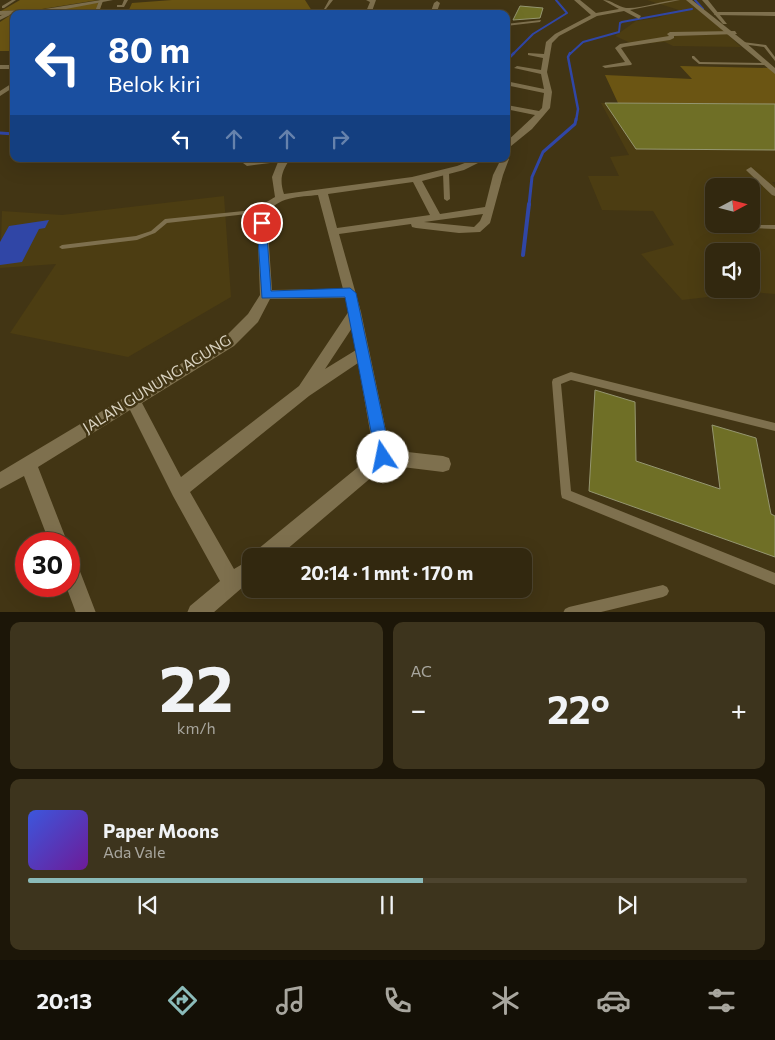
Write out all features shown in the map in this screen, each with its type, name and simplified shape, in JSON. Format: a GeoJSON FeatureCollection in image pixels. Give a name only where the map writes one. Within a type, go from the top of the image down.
{"type":"FeatureCollection","features":[{"type":"Feature","properties":{"kind":"street"},"geometry":{"type":"LineString","coordinates":[[51,10],[109,0]]}},
{"type":"Feature","properties":{"kind":"street"},"geometry":{"type":"LineString","coordinates":[[368,0],[373,0]]}},
{"type":"Feature","properties":{"kind":"street"},"geometry":{"type":"LineString","coordinates":[[577,0],[595,14]]}},
{"type":"Feature","properties":{"kind":"street"},"geometry":{"type":"LineString","coordinates":[[606,0],[639,17]]}},
{"type":"Feature","properties":{"kind":"street"},"geometry":{"type":"LineString","coordinates":[[510,145],[546,108],[548,92],[544,72],[545,56],[549,42],[557,35],[595,14],[677,0]]}},
{"type":"Feature","properties":{"kind":"street"},"geometry":{"type":"LineString","coordinates":[[690,0],[775,72]]}},
{"type":"Feature","properties":{"kind":"street"},"geometry":{"type":"LineString","coordinates":[[704,0],[732,34]]}},
{"type":"Feature","properties":{"kind":"street"},"geometry":{"type":"LineString","coordinates":[[435,10],[437,4]]}},
{"type":"Feature","properties":{"kind":"street"},"geometry":{"type":"LineString","coordinates":[[0,13],[8,14]]}},
{"type":"Feature","properties":{"kind":"street"},"geometry":{"type":"LineString","coordinates":[[0,18],[8,14]]}},
{"type":"Feature","properties":{"kind":"street"},"geometry":{"type":"LineString","coordinates":[[716,14],[775,14]]}},
{"type":"Feature","properties":{"kind":"street"},"geometry":{"type":"LineString","coordinates":[[605,66],[628,64],[618,48],[622,44],[670,38],[672,37],[670,34],[732,34]]}},
{"type":"Feature","properties":{"kind":"street"},"geometry":{"type":"LineString","coordinates":[[530,54],[545,56]]}},
{"type":"Feature","properties":{"kind":"street"},"geometry":{"type":"LineString","coordinates":[[517,68],[544,72]]}},
{"type":"Feature","properties":{"kind":"street"},"geometry":{"type":"LineString","coordinates":[[510,84],[548,92]]}},
{"type":"Feature","properties":{"kind":"street"},"geometry":{"type":"LineString","coordinates":[[510,107],[542,114]]}},
{"type":"Feature","properties":{"kind":"street"},"geometry":{"type":"LineString","coordinates":[[247,163],[257,162]]}},
{"type":"Feature","properties":{"kind":"street"},"geometry":{"type":"LineString","coordinates":[[280,198],[275,176],[284,162]]}},
{"type":"Feature","properties":{"kind":"street"},"geometry":{"type":"LineString","coordinates":[[350,293],[266,295],[262,223],[264,211],[280,198],[416,179],[484,165],[489,210],[485,223],[476,230],[459,230],[399,223]]}},
{"type":"Feature","properties":{"kind":"street"},"geometry":{"type":"LineString","coordinates":[[751,170],[775,194]]}},
{"type":"Feature","properties":{"kind":"street"},"geometry":{"type":"LineString","coordinates":[[416,179],[437,218]]}},
{"type":"Feature","properties":{"kind":"street"},"geometry":{"type":"LineString","coordinates":[[322,191],[350,293],[383,457]]}},
{"type":"Feature","properties":{"kind":"street"},"geometry":{"type":"LineString","coordinates":[[332,232],[489,210]]}},
{"type":"Feature","properties":{"kind":"street","name":"JALAN GUNUNG AGUNG"},"geometry":{"type":"LineString","coordinates":[[0,482],[229,342],[253,318],[266,295]]}},
{"type":"Feature","properties":{"kind":"street"},"geometry":{"type":"LineString","coordinates":[[304,391],[354,312]]}},
{"type":"Feature","properties":{"kind":"street"},"geometry":{"type":"LineString","coordinates":[[179,490],[304,391],[363,352]]}},
{"type":"Feature","properties":{"kind":"street"},"geometry":{"type":"LineString","coordinates":[[133,401],[179,490],[232,584]]}},
{"type":"Feature","properties":{"kind":"street"},"geometry":{"type":"LineString","coordinates":[[275,548],[383,457],[443,464]]}},
{"type":"Feature","properties":{"kind":"street"},"geometry":{"type":"LineString","coordinates":[[28,464],[54,532]]}},
{"type":"Feature","properties":{"kind":"street"},"geometry":{"type":"LineString","coordinates":[[197,612],[242,576]]}},
{"type":"Feature","properties":{"kind":"street"},"geometry":{"type":"LineString","coordinates":[[80,596],[86,612]]}},
{"type":"Feature","properties":{"kind":"lane"},"geometry":{"type":"LineString","coordinates":[[3,7],[14,0]]}},
{"type":"Feature","properties":{"kind":"lane"},"geometry":{"type":"LineString","coordinates":[[105,7],[109,0]]}},
{"type":"Feature","properties":{"kind":"lane"},"geometry":{"type":"LineString","coordinates":[[118,6],[123,6],[126,0]]}},
{"type":"Feature","properties":{"kind":"lane"},"geometry":{"type":"LineString","coordinates":[[325,8],[331,0]]}},
{"type":"Feature","properties":{"kind":"lane"},"geometry":{"type":"LineString","coordinates":[[98,10],[101,2]]}},
{"type":"Feature","properties":{"kind":"lane"},"geometry":{"type":"LineString","coordinates":[[510,25],[540,21]]}},
{"type":"Feature","properties":{"kind":"lane"},"geometry":{"type":"LineString","coordinates":[[743,43],[763,45],[775,60]]}},
{"type":"Feature","properties":{"kind":"lane"},"geometry":{"type":"LineString","coordinates":[[694,56],[699,63],[765,64]]}},
{"type":"Feature","properties":{"kind":"lane"},"geometry":{"type":"LineString","coordinates":[[446,173],[447,198]]}},
{"type":"Feature","properties":{"kind":"lane"},"geometry":{"type":"LineString","coordinates":[[62,247],[138,238],[153,232],[165,221],[264,211]]}},
{"type":"Feature","properties":{"kind":"lane"},"geometry":{"type":"LineString","coordinates":[[760,227],[775,227]]}},
{"type":"Feature","properties":{"kind":"lane"},"geometry":{"type":"LineString","coordinates":[[775,427],[571,376],[556,382],[566,494],[775,579]]}},
{"type":"Feature","properties":{"kind":"lane"},"geometry":{"type":"LineString","coordinates":[[569,612],[663,590]]}},
{"type":"Feature","properties":{"kind":"shaded area"},"geometry":{"type":"Polygon","coordinates":[[[20,0],[98,0],[42,9],[1,11],[20,0]]]}},
{"type":"Feature","properties":{"kind":"shaded area"},"geometry":{"type":"Polygon","coordinates":[[[172,0],[305,0],[311,10],[129,10],[132,3],[172,0]]]}},
{"type":"Feature","properties":{"kind":"shaded area"},"geometry":{"type":"Polygon","coordinates":[[[647,0],[691,0],[741,47],[673,46],[665,42],[633,44],[615,36],[636,21],[657,18],[679,10],[647,0]]]}},
{"type":"Feature","properties":{"kind":"shaded area"},"geometry":{"type":"Polygon","coordinates":[[[102,2],[100,10],[45,10],[102,2]]]}},
{"type":"Feature","properties":{"kind":"shaded area"},"geometry":{"type":"Polygon","coordinates":[[[10,15],[10,51],[0,51],[0,22],[10,15]]]}},
{"type":"Feature","properties":{"kind":"shaded area"},"geometry":{"type":"Polygon","coordinates":[[[680,66],[769,68],[775,73],[775,104],[618,103],[605,75],[692,79],[680,66]]]}},
{"type":"Feature","properties":{"kind":"shaded area"},"geometry":{"type":"Polygon","coordinates":[[[601,103],[775,104],[775,182],[772,182],[775,185],[775,294],[760,293],[760,243],[705,243],[705,297],[682,300],[641,254],[674,245],[653,211],[602,210],[588,176],[619,176],[610,157],[629,155],[601,103]]]}},
{"type":"Feature","properties":{"kind":"shaded area"},"geometry":{"type":"Polygon","coordinates":[[[224,196],[231,297],[128,357],[10,333],[56,264],[0,268],[2,211],[62,215],[224,196]]]}},
{"type":"Feature","properties":{"kind":"water"},"geometry":{"type":"Polygon","coordinates":[[[49,220],[45,228],[39,229],[22,262],[0,265],[0,242],[9,226],[49,220]]]}},
{"type":"Feature","properties":{"kind":"building"},"geometry":{"type":"Polygon","coordinates":[[[520,6],[543,8],[540,18],[513,20],[520,6]]]}},
{"type":"Feature","properties":{"kind":"building"},"geometry":{"type":"Polygon","coordinates":[[[605,103],[775,104],[775,150],[636,149],[605,103]]]}},
{"type":"Feature","properties":{"kind":"building"},"geometry":{"type":"Polygon","coordinates":[[[595,390],[635,402],[636,461],[720,489],[712,425],[756,438],[771,514],[775,516],[775,557],[589,491],[595,390]]]}},
{"type":"Feature","properties":{"kind":"waterway"},"geometry":{"type":"LineString","coordinates":[[510,57],[533,34],[567,13],[556,0]]}},
{"type":"Feature","properties":{"kind":"waterway"},"geometry":{"type":"LineString","coordinates":[[695,0],[703,9]]}},
{"type":"Feature","properties":{"kind":"waterway"},"geometry":{"type":"LineString","coordinates":[[570,54],[583,42],[619,32],[620,23],[622,22],[692,9]]}},
{"type":"Feature","properties":{"kind":"waterway"},"geometry":{"type":"LineString","coordinates":[[570,53],[568,57],[578,109],[576,121]]}},
{"type":"Feature","properties":{"kind":"waterway"},"geometry":{"type":"LineString","coordinates":[[529,205],[532,177],[543,152],[575,124],[576,119]]}},
{"type":"Feature","properties":{"kind":"waterway"},"geometry":{"type":"LineString","coordinates":[[0,133],[10,134]]}},
{"type":"Feature","properties":{"kind":"waterway"},"geometry":{"type":"LineString","coordinates":[[523,255],[529,204]]}},
{"type":"Feature","properties":{"kind":"route"},"geometry":{"type":"LineString","coordinates":[[262,223],[266,295],[350,293],[383,457]]}}]}
